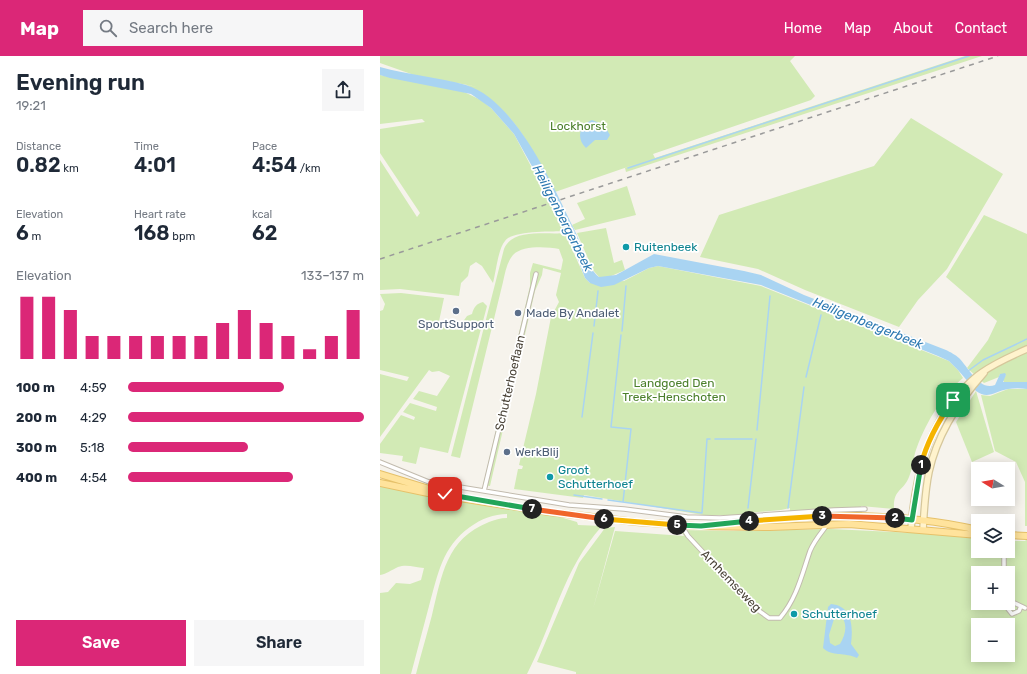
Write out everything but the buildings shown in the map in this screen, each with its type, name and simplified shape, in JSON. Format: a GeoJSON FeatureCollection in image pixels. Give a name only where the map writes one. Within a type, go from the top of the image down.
{"type":"FeatureCollection","features":[{"type":"Feature","properties":{"kind":"main road"},"geometry":{"type":"LineString","coordinates":[[912,529],[917,480],[924,453],[939,420],[981,374],[990,367],[1027,349]]}},
{"type":"Feature","properties":{"kind":"main road"},"geometry":{"type":"LineString","coordinates":[[923,530],[929,471],[948,422],[962,395]]}},
{"type":"Feature","properties":{"kind":"main road"},"geometry":{"type":"LineString","coordinates":[[380,474],[445,494]]}},
{"type":"Feature","properties":{"kind":"main road"},"geometry":{"type":"LineString","coordinates":[[380,483],[428,493],[445,494],[588,517],[701,526],[770,527],[849,524],[971,534]]}},
{"type":"Feature","properties":{"kind":"main road"},"geometry":{"type":"LineString","coordinates":[[701,526],[810,516],[872,516],[912,520],[971,529]]}},
{"type":"Feature","properties":{"kind":"main road"},"geometry":{"type":"LineString","coordinates":[[1015,535],[1027,536]]}},
{"type":"Feature","properties":{"kind":"street","name":"Schutterhoeflaan"},"geometry":{"type":"LineString","coordinates":[[484,491],[536,274]]}},
{"type":"Feature","properties":{"kind":"street"},"geometry":{"type":"LineString","coordinates":[[380,462],[429,482],[569,505],[624,508],[693,517],[720,518],[865,509]]}},
{"type":"Feature","properties":{"kind":"street","name":"Arnhemseweg"},"geometry":{"type":"LineString","coordinates":[[681,525],[688,536],[755,608],[769,618],[780,618],[787,610],[804,573],[810,550],[828,524]]}},
{"type":"Feature","properties":{"kind":"street"},"geometry":{"type":"LineString","coordinates":[[1008,600],[1023,607],[1019,611],[1012,614],[1008,609],[1008,600]]}},
{"type":"Feature","properties":{"kind":"green space","name":"Lockhorst"},"geometry":{"type":"Polygon","coordinates":[[[380,56],[795,56],[790,61],[815,96],[811,100],[653,154],[655,158],[965,56],[982,56],[626,172],[625,168],[639,163],[555,192],[520,130],[497,105],[483,94],[466,85],[478,87],[414,75],[380,63],[380,56]]]}},
{"type":"Feature","properties":{"kind":"green space"},"geometry":{"type":"Polygon","coordinates":[[[380,75],[464,92],[481,100],[491,108],[514,134],[565,231],[524,233],[509,237],[501,249],[493,283],[482,266],[476,262],[470,266],[468,276],[461,283],[459,296],[400,289],[380,290],[380,160],[417,217],[420,213],[380,153],[380,129],[425,122],[422,119],[380,124],[380,75]]]}},
{"type":"Feature","properties":{"kind":"green space"},"geometry":{"type":"Polygon","coordinates":[[[911,118],[1003,174],[947,269],[918,300],[899,327],[805,290],[758,269],[700,257],[719,215],[874,166],[911,118]]]}},
{"type":"Feature","properties":{"kind":"green space"},"geometry":{"type":"Polygon","coordinates":[[[627,186],[636,215],[575,230],[572,225],[585,219],[577,203],[627,186]]]}},
{"type":"Feature","properties":{"kind":"green space"},"geometry":{"type":"Polygon","coordinates":[[[984,215],[1027,234],[1027,382],[1004,382],[1003,380],[1006,375],[1000,374],[999,377],[984,383],[967,368],[988,340],[997,321],[946,277],[984,215]]]}},
{"type":"Feature","properties":{"kind":"green space"},"geometry":{"type":"Polygon","coordinates":[[[606,228],[614,263],[622,260],[625,270],[609,277],[599,277],[593,270],[577,233],[606,228]]]}},
{"type":"Feature","properties":{"kind":"green space","name":"Landgoed Den Treek-Henschoten"},"geometry":{"type":"Polygon","coordinates":[[[565,233],[585,278],[590,283],[624,281],[649,268],[658,266],[761,286],[949,361],[958,370],[963,378],[947,394],[928,422],[915,453],[907,482],[895,498],[894,509],[861,506],[862,513],[790,515],[790,508],[747,513],[746,515],[703,515],[584,495],[583,498],[514,489],[518,469],[522,469],[523,466],[519,465],[536,394],[551,317],[559,302],[556,295],[561,273],[543,268],[542,275],[535,291],[490,486],[483,485],[530,286],[530,273],[533,263],[561,270],[563,260],[559,249],[542,247],[529,248],[517,252],[511,258],[505,271],[460,458],[451,456],[504,249],[508,242],[522,235],[565,233]]]}},
{"type":"Feature","properties":{"kind":"green space"},"geometry":{"type":"Polygon","coordinates":[[[401,293],[444,298],[438,326],[457,330],[467,316],[472,314],[477,305],[483,302],[487,306],[448,453],[420,447],[416,464],[402,461],[403,456],[380,453],[380,444],[401,415],[414,420],[415,417],[403,412],[410,403],[436,411],[437,407],[413,399],[419,391],[437,396],[450,376],[439,371],[432,372],[429,370],[380,437],[380,374],[407,381],[409,377],[380,370],[380,311],[383,310],[385,304],[380,294],[401,293]]]}},
{"type":"Feature","properties":{"kind":"green space"},"geometry":{"type":"Polygon","coordinates":[[[1008,389],[1027,389],[1027,526],[1025,526],[1025,482],[1016,462],[995,451],[981,395],[990,396],[1008,389]]]}},
{"type":"Feature","properties":{"kind":"green space"},"geometry":{"type":"Polygon","coordinates":[[[976,391],[994,452],[972,462],[956,422],[976,391]]]}},
{"type":"Feature","properties":{"kind":"green space"},"geometry":{"type":"Polygon","coordinates":[[[380,486],[553,515],[577,522],[578,525],[602,526],[577,560],[527,674],[416,674],[439,586],[448,560],[463,538],[475,529],[489,522],[507,518],[507,514],[502,514],[483,519],[474,524],[453,543],[447,552],[435,583],[411,674],[380,674],[380,593],[388,592],[396,583],[410,584],[421,580],[424,568],[401,566],[380,575],[380,486]]]}},
{"type":"Feature","properties":{"kind":"green space"},"geometry":{"type":"Polygon","coordinates":[[[615,527],[593,609],[615,531],[684,536],[680,530],[733,531],[831,529],[971,536],[971,558],[1015,558],[1015,541],[1025,541],[1027,539],[1027,674],[576,674],[576,672],[537,662],[579,563],[605,528],[615,527]]]}},
{"type":"Feature","properties":{"kind":"water","name":"Heiligenbergerbeek"},"geometry":{"type":"Polygon","coordinates":[[[380,67],[466,85],[484,94],[500,107],[516,125],[543,167],[588,261],[595,274],[599,277],[616,275],[654,254],[761,275],[804,295],[946,350],[959,358],[975,378],[984,385],[995,385],[1000,374],[1005,373],[1006,375],[1003,382],[1027,382],[1027,389],[1008,389],[988,395],[980,394],[949,361],[761,285],[658,266],[649,268],[614,285],[601,287],[590,283],[585,278],[571,242],[543,186],[514,134],[491,108],[471,94],[380,75],[380,67]]]}},
{"type":"Feature","properties":{"kind":"water"},"geometry":{"type":"Polygon","coordinates":[[[592,120],[604,125],[610,135],[607,140],[595,140],[586,148],[581,141],[580,132],[584,125],[592,120]]]}},
{"type":"Feature","properties":{"kind":"water"},"geometry":{"type":"Polygon","coordinates":[[[831,604],[838,606],[848,613],[852,631],[851,644],[859,655],[857,658],[848,655],[830,653],[823,648],[828,607],[831,604]],[[837,617],[834,619],[829,635],[830,643],[835,646],[840,644],[844,634],[845,624],[842,617],[837,617]]]}},
{"type":"Feature","properties":{"kind":"waterway"},"geometry":{"type":"LineString","coordinates":[[628,168],[969,56]]}},
{"type":"Feature","properties":{"kind":"waterway"},"geometry":{"type":"LineString","coordinates":[[622,331],[626,286]]}},
{"type":"Feature","properties":{"kind":"waterway"},"geometry":{"type":"LineString","coordinates":[[594,326],[598,291]]}},
{"type":"Feature","properties":{"kind":"waterway"},"geometry":{"type":"LineString","coordinates":[[757,430],[770,296]]}},
{"type":"Feature","properties":{"kind":"waterway","name":"Heiligenbergerbeek"},"geometry":{"type":"LineString","coordinates":[[806,377],[821,315]]}},
{"type":"Feature","properties":{"kind":"waterway"},"geometry":{"type":"LineString","coordinates":[[582,417],[593,333]]}},
{"type":"Feature","properties":{"kind":"waterway"},"geometry":{"type":"LineString","coordinates":[[621,335],[611,427],[631,429],[623,502]]}},
{"type":"Feature","properties":{"kind":"waterway"},"geometry":{"type":"LineString","coordinates":[[968,371],[983,360],[1027,339]]}},
{"type":"Feature","properties":{"kind":"waterway"},"geometry":{"type":"LineString","coordinates":[[788,508],[804,387]]}},
{"type":"Feature","properties":{"kind":"waterway"},"geometry":{"type":"LineString","coordinates":[[608,500],[702,513],[707,439],[710,439]]}},
{"type":"Feature","properties":{"kind":"waterway"},"geometry":{"type":"LineString","coordinates":[[715,439],[752,439]]}},
{"type":"Feature","properties":{"kind":"waterway"},"geometry":{"type":"LineString","coordinates":[[748,508],[756,439]]}},
{"type":"Feature","properties":{"kind":"waterway"},"geometry":{"type":"LineString","coordinates":[[574,495],[602,499]]}},
{"type":"Feature","properties":{"kind":"railway"},"geometry":{"type":"LineString","coordinates":[[380,259],[998,56]]}},
{"type":"Feature","properties":{"kind":"place","name":"Ruitenbeek"},"geometry":{"type":"Point","coordinates":[626,247]}},
{"type":"Feature","properties":{"kind":"place","name":"SportSupport"},"geometry":{"type":"Point","coordinates":[456,311]}},
{"type":"Feature","properties":{"kind":"place","name":"Made By Andalet"},"geometry":{"type":"Point","coordinates":[518,313]}},
{"type":"Feature","properties":{"kind":"place","name":"WerkBlij"},"geometry":{"type":"Point","coordinates":[507,452]}},
{"type":"Feature","properties":{"kind":"place","name":"Groot Schutterhoef"},"geometry":{"type":"Point","coordinates":[550,477]}},
{"type":"Feature","properties":{"kind":"place","name":"Schutterhoef"},"geometry":{"type":"Point","coordinates":[794,614]}},
{"type":"Feature","properties":{"kind":"route"},"geometry":{"type":"LineString","coordinates":[[445,494],[549,512],[588,517],[695,526],[810,516],[872,516],[912,520],[917,480],[924,453],[939,420],[953,400]]}}]}
